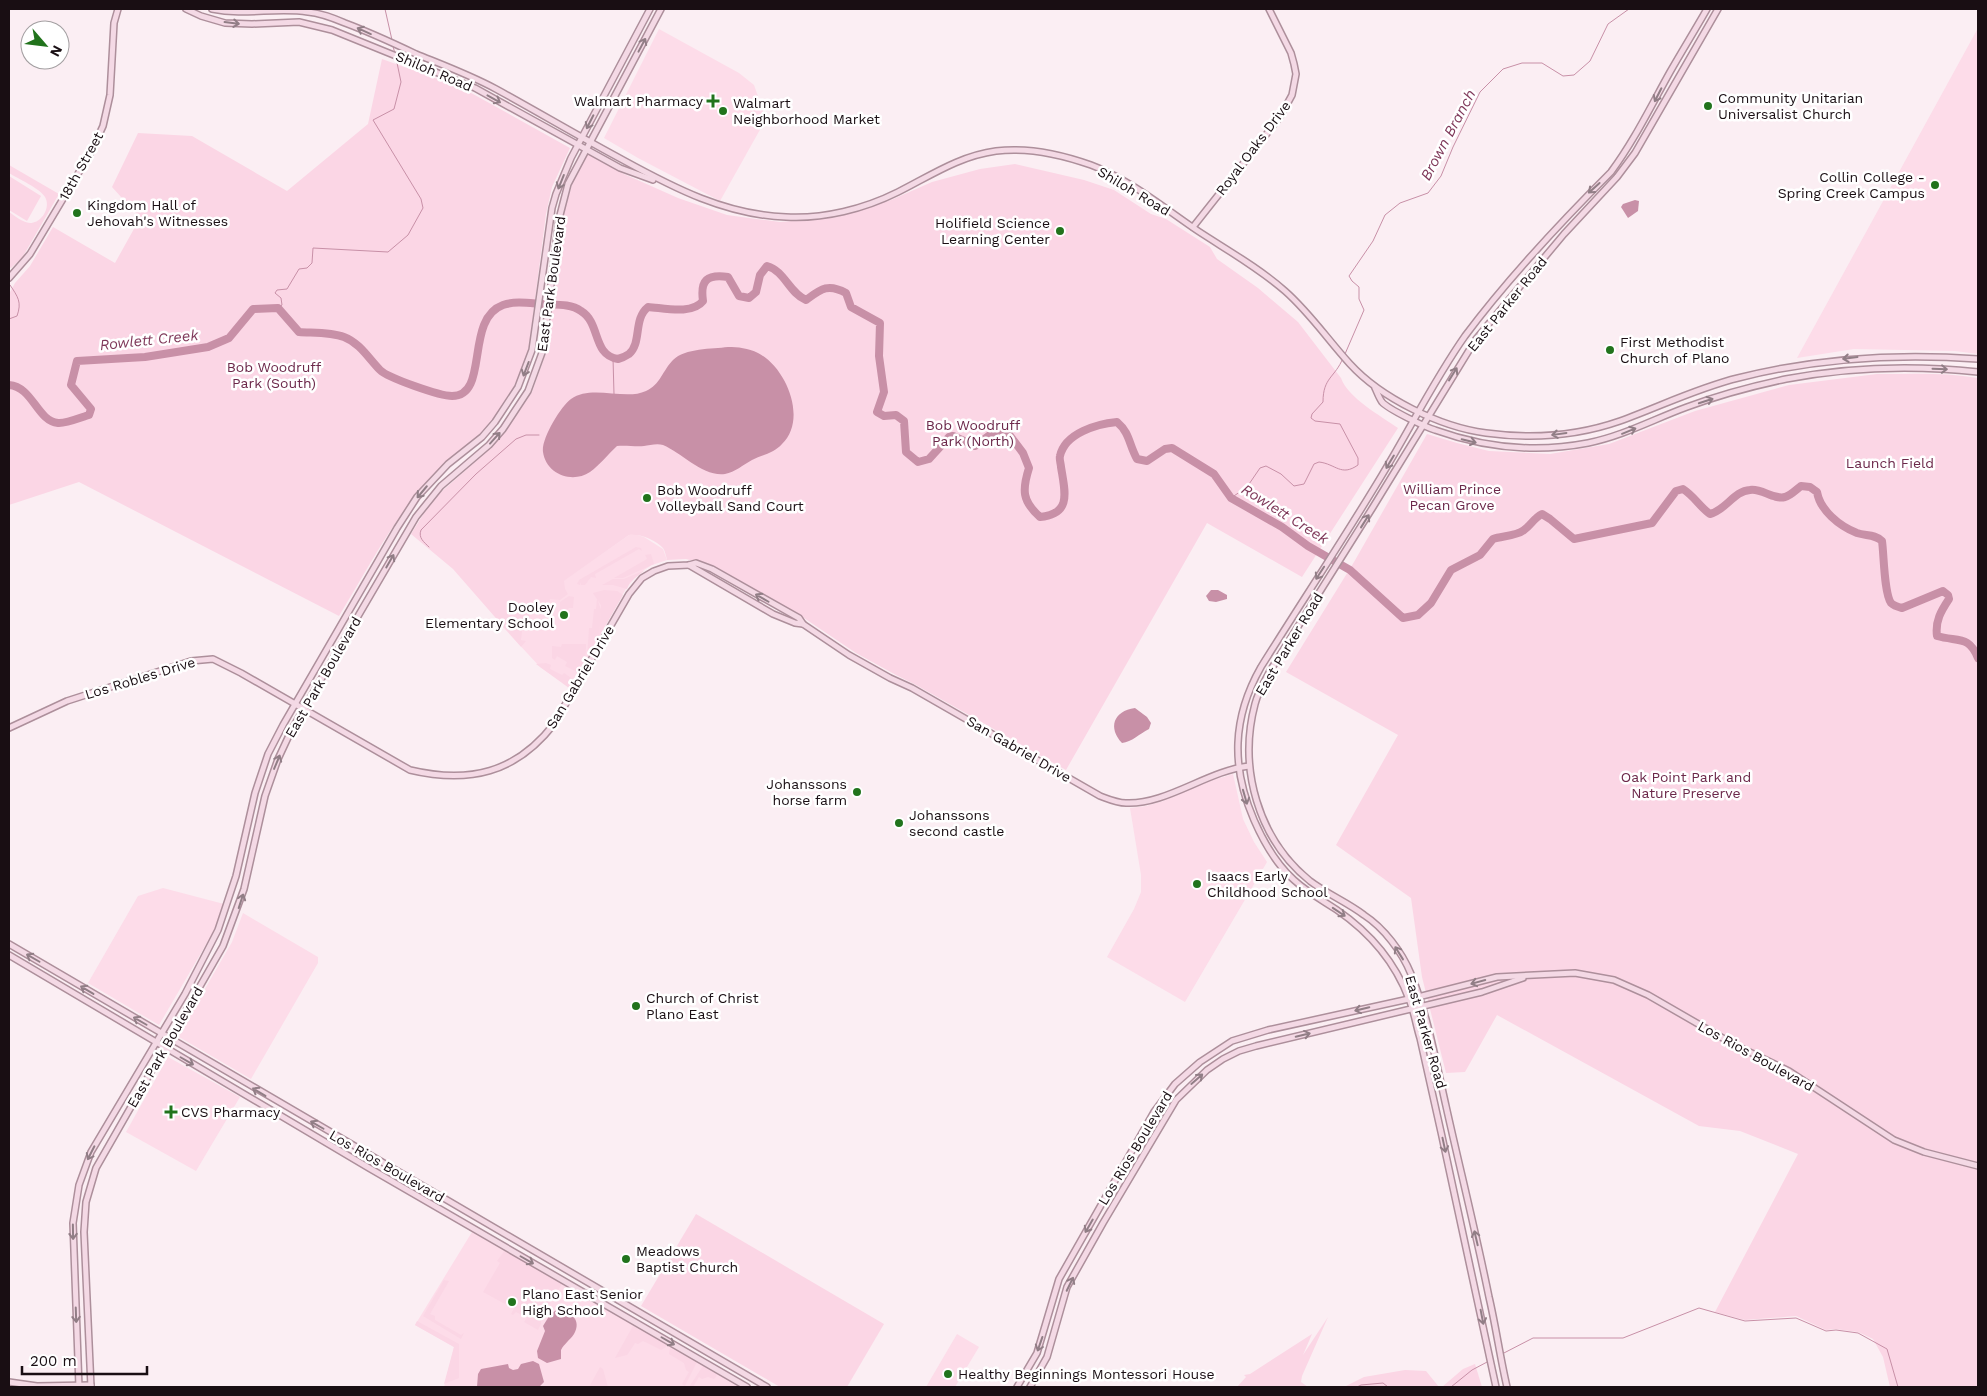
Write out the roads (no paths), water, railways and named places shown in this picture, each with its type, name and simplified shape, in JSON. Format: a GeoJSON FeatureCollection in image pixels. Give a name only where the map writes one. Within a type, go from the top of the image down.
{"type":"FeatureCollection","features":[{"type":"Feature","properties":{"kind":"main road","name":"18th Street"},"geometry":{"type":"LineString","coordinates":[[9,278],[30,254],[91,152],[103,126],[110,95],[114,23],[118,9]]}},
{"type":"Feature","properties":{"kind":"main road","name":"Shiloh Road"},"geometry":{"type":"LineString","coordinates":[[186,9],[201,16],[232,24],[308,23],[332,30],[478,90],[620,168],[668,185]]}},
{"type":"Feature","properties":{"kind":"main road","name":"Shiloh Road"},"geometry":{"type":"LineString","coordinates":[[212,9],[246,14],[309,12],[347,23],[483,82],[680,191],[744,212],[774,217],[814,216],[857,208],[893,195],[952,163],[969,157],[995,151],[1026,151],[1058,155],[1107,172],[1193,227],[1278,285],[1312,317],[1350,363],[1375,388],[1442,422],[1483,432],[1528,436],[1583,431],[1617,422],[1724,382],[1784,368],[1857,358],[1924,356],[1978,358]]}},
{"type":"Feature","properties":{"kind":"main road","name":"East Park Boulevard"},"geometry":{"type":"LineString","coordinates":[[79,1386],[73,1235],[74,1208],[84,1168],[213,942],[233,889],[248,816],[262,769],[283,725],[417,497],[448,464],[482,437],[508,405],[526,370],[532,350],[552,208],[562,179],[578,145],[650,9]]}},
{"type":"Feature","properties":{"kind":"main road","name":"East Park Boulevard"},"geometry":{"type":"LineString","coordinates":[[91,1386],[84,1251],[85,1213],[96,1168],[223,946],[244,889],[258,820],[270,781],[292,729],[416,517],[441,486],[489,445],[517,410],[528,391],[543,350],[563,200],[568,184],[661,9]]}},
{"type":"Feature","properties":{"kind":"main road","name":"Royal Oaks Drive"},"geometry":{"type":"LineString","coordinates":[[1193,227],[1280,117],[1292,95],[1296,74],[1294,64],[1291,53],[1269,9]]}},
{"type":"Feature","properties":{"kind":"main road","name":"East Parker Road"},"geometry":{"type":"LineString","coordinates":[[1496,1387],[1429,1076],[1409,999],[1396,972],[1376,944],[1358,925],[1305,889],[1282,868],[1265,844],[1247,805],[1238,767],[1238,741],[1242,712],[1252,682],[1365,502],[1457,348],[1543,241],[1610,172],[1626,151],[1707,9]]}},
{"type":"Feature","properties":{"kind":"main road","name":"East Parker Road"},"geometry":{"type":"LineString","coordinates":[[1507,1387],[1490,1299],[1465,1190],[1421,1006],[1406,964],[1377,926],[1365,915],[1321,889],[1296,868],[1270,832],[1258,806],[1248,766],[1252,714],[1255,702],[1270,671],[1476,338],[1576,220],[1617,177],[1633,156],[1718,9]]}},
{"type":"Feature","properties":{"kind":"main road"},"geometry":{"type":"LineString","coordinates":[[1692,33],[1701,39]]}},
{"type":"Feature","properties":{"kind":"main road"},"geometry":{"type":"LineString","coordinates":[[1680,54],[1689,59]]}},
{"type":"Feature","properties":{"kind":"main road"},"geometry":{"type":"LineString","coordinates":[[1670,72],[1678,78]]}},
{"type":"Feature","properties":{"kind":"main road"},"geometry":{"type":"LineString","coordinates":[[1647,116],[1654,119]]}},
{"type":"Feature","properties":{"kind":"main road"},"geometry":{"type":"LineString","coordinates":[[1626,151],[1633,156]]}},
{"type":"Feature","properties":{"kind":"main road"},"geometry":{"type":"LineString","coordinates":[[1610,172],[1617,177]]}},
{"type":"Feature","properties":{"kind":"main road"},"geometry":{"type":"LineString","coordinates":[[1570,213],[1576,220]]}},
{"type":"Feature","properties":{"kind":"main road"},"geometry":{"type":"LineString","coordinates":[[1495,299],[1502,306]]}},
{"type":"Feature","properties":{"kind":"main road","name":"Shiloh Road"},"geometry":{"type":"LineString","coordinates":[[1375,388],[1382,402],[1423,426],[1456,438],[1482,444],[1530,448],[1566,447],[1589,443],[1627,432],[1712,399],[1787,379],[1836,372],[1897,367],[1978,372]]}},
{"type":"Feature","properties":{"kind":"main road"},"geometry":{"type":"LineString","coordinates":[[1784,368],[1787,379]]}},
{"type":"Feature","properties":{"kind":"main road"},"geometry":{"type":"LineString","coordinates":[[1656,406],[1661,418]]}},
{"type":"Feature","properties":{"kind":"main road","name":"San Gabriel Drive"},"geometry":{"type":"LineString","coordinates":[[295,704],[410,770],[440,777],[472,775],[492,770],[522,755],[544,736],[554,724],[637,583],[648,574],[660,568],[674,565],[689,565],[773,614],[802,624],[875,670],[912,688],[1110,800],[1125,803],[1146,801],[1223,771],[1248,766]]}},
{"type":"Feature","properties":{"kind":"main road","name":"Los Robles Drive"},"geometry":{"type":"LineString","coordinates":[[9,728],[67,701],[191,661],[206,659],[220,662],[295,704]]}},
{"type":"Feature","properties":{"kind":"main road"},"geometry":{"type":"LineString","coordinates":[[1261,667],[1270,671]]}},
{"type":"Feature","properties":{"kind":"main road"},"geometry":{"type":"LineString","coordinates":[[1242,712],[1252,714]]}},
{"type":"Feature","properties":{"kind":"main road"},"geometry":{"type":"LineString","coordinates":[[213,942],[223,946]]}},
{"type":"Feature","properties":{"kind":"main road","name":"Los Rios Boulevard"},"geometry":{"type":"LineString","coordinates":[[9,944],[767,1387]]}},
{"type":"Feature","properties":{"kind":"main road","name":"Los Rios Boulevard"},"geometry":{"type":"LineString","coordinates":[[9,955],[503,1246],[747,1387]]}},
{"type":"Feature","properties":{"kind":"main road","name":"Los Rios Boulevard"},"geometry":{"type":"LineString","coordinates":[[1030,1387],[1047,1357],[1068,1287],[1103,1223],[1176,1100],[1207,1070],[1239,1051],[1482,992],[1526,977],[1561,972],[1575,973],[1602,977],[1630,986],[1733,1044],[1789,1071],[1888,1137],[1924,1152],[1978,1166]]}},
{"type":"Feature","properties":{"kind":"main road","name":"Los Rios Boulevard"},"geometry":{"type":"LineString","coordinates":[[1017,1387],[1037,1353],[1059,1279],[1145,1126],[1163,1097],[1204,1059],[1232,1041],[1268,1030],[1504,976],[1526,977]]}},
{"type":"Feature","properties":{"kind":"main road"},"geometry":{"type":"LineString","coordinates":[[98,1008],[104,1000]]}},
{"type":"Feature","properties":{"kind":"main road"},"geometry":{"type":"LineString","coordinates":[[226,1083],[231,1074]]}},
{"type":"Feature","properties":{"kind":"main road"},"geometry":{"type":"LineString","coordinates":[[115,1113],[124,1117]]}},
{"type":"Feature","properties":{"kind":"main road"},"geometry":{"type":"LineString","coordinates":[[1454,1192],[1465,1190]]}},
{"type":"Feature","properties":{"kind":"main road"},"geometry":{"type":"LineString","coordinates":[[503,1246],[506,1242],[510,1242],[530,1250]]}},
{"type":"Feature","properties":{"kind":"main road"},"geometry":{"type":"LineString","coordinates":[[562,1280],[567,1270]]}},
{"type":"Feature","properties":{"kind":"main road"},"geometry":{"type":"LineString","coordinates":[[9,1382],[37,1386],[91,1386]]}},
{"type":"Feature","properties":{"kind":"waterway"},"geometry":{"type":"LineString","coordinates":[[385,9],[392,40]]}},
{"type":"Feature","properties":{"kind":"waterway","name":"Brown Branch"},"geometry":{"type":"LineString","coordinates":[[1345,354],[1364,310],[1359,299],[1359,287],[1349,276],[1373,241],[1385,215],[1400,203],[1428,193],[1441,176],[1480,92],[1503,69],[1522,63],[1542,63],[1563,76],[1574,75],[1590,61],[1608,24],[1629,9]]}},
{"type":"Feature","properties":{"kind":"waterway"},"geometry":{"type":"LineString","coordinates":[[393,46],[395,54]]}},
{"type":"Feature","properties":{"kind":"waterway"},"geometry":{"type":"LineString","coordinates":[[278,308],[282,305],[281,298],[275,293],[277,290],[287,289],[299,269],[307,268],[312,263],[313,248],[388,252],[408,235],[423,208],[421,199],[373,120],[394,109],[401,82],[396,58]]}},
{"type":"Feature","properties":{"kind":"waterway","name":"Rowlett Creek"},"geometry":{"type":"LineString","coordinates":[[9,385],[17,387],[30,397],[40,411],[51,421],[58,423],[69,421],[89,415],[91,409],[71,385],[77,361],[145,357],[208,347],[229,338],[253,309],[278,308],[299,332],[328,333],[344,337],[360,347],[380,370],[385,373],[414,386],[452,396],[464,393],[471,384],[484,325],[491,313],[503,305],[526,303],[562,305],[577,308],[592,323],[604,352],[618,359],[629,354],[633,349],[643,312],[648,307],[677,310],[692,308],[703,301],[702,294],[706,280],[721,276],[728,277],[739,296],[749,298],[756,292],[760,275],[767,266],[778,272],[800,297],[806,300],[825,289],[834,288],[846,293],[851,307],[880,323],[879,356],[884,392],[877,412],[884,416],[896,415],[904,421],[906,452],[918,462],[929,459],[949,437],[953,436],[975,446],[994,432],[1005,429],[1023,453],[1029,468],[1025,483],[1025,495],[1030,506],[1040,517],[1050,515],[1062,506],[1065,493],[1060,457],[1068,441],[1083,431],[1117,422],[1127,435],[1137,459],[1147,461],[1165,449],[1172,448],[1214,474],[1231,498],[1282,527],[1308,546],[1350,570],[1403,618],[1418,615],[1431,603],[1451,570],[1480,555],[1493,539],[1521,532],[1542,514],[1574,539],[1652,523],[1676,491],[1683,489],[1710,514],[1721,509],[1744,491],[1754,490],[1776,497],[1785,497],[1801,486],[1810,487],[1817,492],[1822,505],[1837,522],[1857,533],[1873,536],[1882,541],[1886,583],[1891,603],[1902,608],[1943,591],[1948,595],[1949,599],[1939,616],[1937,636],[1967,643],[1975,651],[1978,658]]}},
{"type":"Feature","properties":{"kind":"waterway"},"geometry":{"type":"LineString","coordinates":[[9,319],[17,316],[19,307],[17,296],[10,285]]}},
{"type":"Feature","properties":{"kind":"waterway"},"geometry":{"type":"LineString","coordinates":[[613,358],[614,394]]}},
{"type":"Feature","properties":{"kind":"waterway","name":"Brown Branch"},"geometry":{"type":"LineString","coordinates":[[1231,498],[1247,487],[1260,468],[1266,466],[1281,474],[1294,486],[1304,484],[1314,464],[1319,462],[1343,470],[1358,465],[1358,458],[1340,424],[1315,421],[1311,418],[1312,414],[1323,402],[1327,382],[1343,358]]}},
{"type":"Feature","properties":{"kind":"waterway"},"geometry":{"type":"LineString","coordinates":[[429,547],[421,538],[421,530],[476,474],[516,439],[526,435],[539,435]]}},
{"type":"Feature","properties":{"kind":"waterway"},"geometry":{"type":"LineString","coordinates":[[1502,1354],[1533,1338],[1623,1338],[1699,1308],[1745,1321],[1796,1318],[1826,1331],[1836,1330],[1858,1333],[1887,1349],[1898,1387]]}},
{"type":"Feature","properties":{"kind":"waterway"},"geometry":{"type":"LineString","coordinates":[[1451,1387],[1472,1370],[1489,1361]]}},
{"type":"Feature","properties":{"kind":"waterway"},"geometry":{"type":"LineString","coordinates":[[1357,1387],[1383,1383],[1388,1387]]}},
{"type":"Feature","properties":{"kind":"place","name":"Walmart Pharmacy"},"geometry":{"type":"Point","coordinates":[713,101]}},
{"type":"Feature","properties":{"kind":"place","name":"Community Unitarian Universalist Church"},"geometry":{"type":"Point","coordinates":[1708,106]}},
{"type":"Feature","properties":{"kind":"place","name":"Walmart Neighborhood Market"},"geometry":{"type":"Point","coordinates":[723,111]}},
{"type":"Feature","properties":{"kind":"place","name":"Collin College - Spring Creek Campus"},"geometry":{"type":"Point","coordinates":[1935,185]}},
{"type":"Feature","properties":{"kind":"place","name":"Kingdom Hall of Jehovah's Witnesses"},"geometry":{"type":"Point","coordinates":[77,213]}},
{"type":"Feature","properties":{"kind":"place","name":"Holifield Science Learning Center"},"geometry":{"type":"Point","coordinates":[1060,231]}},
{"type":"Feature","properties":{"kind":"place","name":"First Methodist Church of Plano"},"geometry":{"type":"Point","coordinates":[1610,350]}},
{"type":"Feature","properties":{"kind":"place","name":"Bob Woodruff Volleyball Sand Court"},"geometry":{"type":"Point","coordinates":[647,498]}},
{"type":"Feature","properties":{"kind":"place","name":"Dooley Elementary School"},"geometry":{"type":"Point","coordinates":[564,615]}},
{"type":"Feature","properties":{"kind":"place","name":"Johanssons horse farm"},"geometry":{"type":"Point","coordinates":[857,792]}},
{"type":"Feature","properties":{"kind":"place","name":"Johanssons second castle"},"geometry":{"type":"Point","coordinates":[899,823]}},
{"type":"Feature","properties":{"kind":"place","name":"Isaacs Early Childhood School"},"geometry":{"type":"Point","coordinates":[1197,884]}},
{"type":"Feature","properties":{"kind":"place","name":"Church of Christ Plano East"},"geometry":{"type":"Point","coordinates":[636,1006]}},
{"type":"Feature","properties":{"kind":"place","name":"CVS Pharmacy"},"geometry":{"type":"Point","coordinates":[171,1112]}},
{"type":"Feature","properties":{"kind":"place","name":"Meadows Baptist Church"},"geometry":{"type":"Point","coordinates":[626,1259]}},
{"type":"Feature","properties":{"kind":"place","name":"Plano East Senior High School"},"geometry":{"type":"Point","coordinates":[512,1302]}},
{"type":"Feature","properties":{"kind":"place","name":"Healthy Beginnings Montessori House"},"geometry":{"type":"Point","coordinates":[948,1374]}},
{"type":"Feature","properties":{"kind":"park label","name":"Bob Woodruff Park (South)"},"geometry":{"type":"Point","coordinates":[274,376]}},
{"type":"Feature","properties":{"kind":"park label","name":"Bob Woodruff Park (North)"},"geometry":{"type":"Point","coordinates":[973,434]}},
{"type":"Feature","properties":{"kind":"park label","name":"Launch Field"},"geometry":{"type":"Point","coordinates":[1890,463]}},
{"type":"Feature","properties":{"kind":"park label","name":"William Prince Pecan Grove"},"geometry":{"type":"Point","coordinates":[1452,498]}},
{"type":"Feature","properties":{"kind":"park label","name":"Oak Point Park and Nature Preserve"},"geometry":{"type":"Point","coordinates":[1686,786]}}]}
